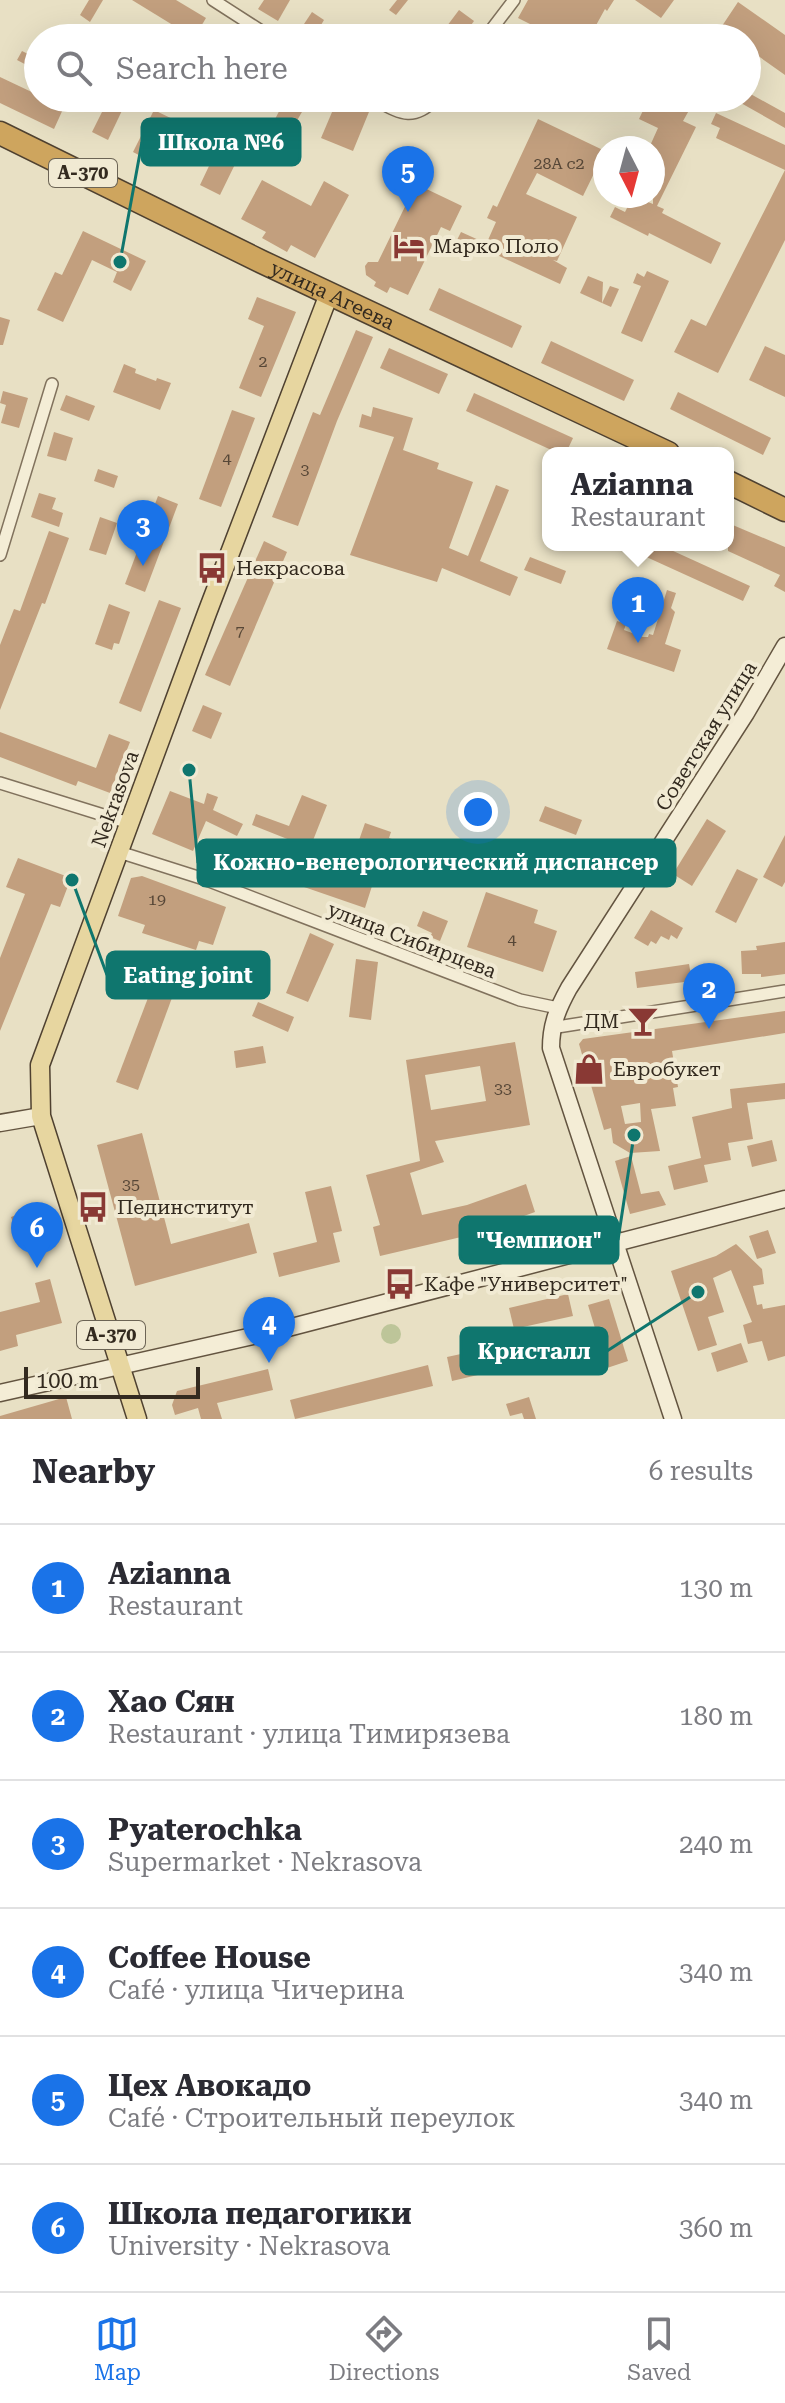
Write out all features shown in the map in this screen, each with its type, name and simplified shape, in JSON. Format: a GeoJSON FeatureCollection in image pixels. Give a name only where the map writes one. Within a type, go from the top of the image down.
{"type":"FeatureCollection","features":[{"type":"Feature","properties":{"kind":"highway","name":"улица Агеева"},"geometry":{"type":"LineString","coordinates":[[0,133],[262,262],[655,447]]}},
{"type":"Feature","properties":{"kind":"highway"},"geometry":{"type":"LineString","coordinates":[[734,485],[785,510]]}},
{"type":"Feature","properties":{"kind":"main road","name":"Nekrasova"},"geometry":{"type":"LineString","coordinates":[[137,1419],[41,1116],[40,1065],[329,294]]}},
{"type":"Feature","properties":{"kind":"main road","name":"Советская улица"},"geometry":{"type":"LineString","coordinates":[[673,1419],[551,1048],[551,1028],[558,1008],[746,713],[785,646]]}},
{"type":"Feature","properties":{"kind":"main road"},"geometry":{"type":"LineString","coordinates":[[0,1123],[41,1116]]}},
{"type":"Feature","properties":{"kind":"main road"},"geometry":{"type":"LineString","coordinates":[[0,1393],[284,1329],[785,1199]]}},
{"type":"Feature","properties":{"kind":"street"},"geometry":{"type":"LineString","coordinates":[[213,0],[250,24]]}},
{"type":"Feature","properties":{"kind":"street"},"geometry":{"type":"LineString","coordinates":[[496,24],[514,0]]}},
{"type":"Feature","properties":{"kind":"street"},"geometry":{"type":"LineString","coordinates":[[400,112],[412,115],[419,112]]}},
{"type":"Feature","properties":{"kind":"street"},"geometry":{"type":"LineString","coordinates":[[0,555],[52,384]]}},
{"type":"Feature","properties":{"kind":"street"},"geometry":{"type":"LineString","coordinates":[[0,783],[129,823]]}},
{"type":"Feature","properties":{"kind":"street","name":"улица Сибирцева"},"geometry":{"type":"LineString","coordinates":[[119,852],[204,879],[520,1000],[558,1008]]}},
{"type":"Feature","properties":{"kind":"street"},"geometry":{"type":"LineString","coordinates":[[551,1028],[785,991]]}},
{"type":"Feature","properties":{"kind":"green space"},"geometry":{"type":"Polygon","coordinates":[[[391,1324],[398,1327],[401,1334],[398,1341],[391,1344],[384,1341],[381,1334],[384,1327],[391,1324]]]}},
{"type":"Feature","properties":{"kind":"building"},"geometry":{"type":"Polygon","coordinates":[[[89,0],[103,0],[90,22],[80,15],[89,0]]]}},
{"type":"Feature","properties":{"kind":"building"},"geometry":{"type":"Polygon","coordinates":[[[132,0],[176,0],[206,18],[202,24],[171,24],[132,0]]]}},
{"type":"Feature","properties":{"kind":"building"},"geometry":{"type":"Polygon","coordinates":[[[264,0],[290,0],[278,21],[258,9],[264,0]]]}},
{"type":"Feature","properties":{"kind":"building"},"geometry":{"type":"Polygon","coordinates":[[[397,0],[408,0],[396,15],[389,10],[397,0]]]}},
{"type":"Feature","properties":{"kind":"building"},"geometry":{"type":"Polygon","coordinates":[[[528,0],[614,0],[597,24],[530,24],[518,18],[528,0]]]}},
{"type":"Feature","properties":{"kind":"building"},"geometry":{"type":"Polygon","coordinates":[[[635,0],[674,0],[661,18],[635,0]]]}},
{"type":"Feature","properties":{"kind":"building"},"geometry":{"type":"Polygon","coordinates":[[[738,2],[785,35],[785,75],[761,58],[761,24],[723,24],[738,2]]]}},
{"type":"Feature","properties":{"kind":"building"},"geometry":{"type":"Polygon","coordinates":[[[459,10],[474,21],[472,24],[448,24],[459,10]]]}},
{"type":"Feature","properties":{"kind":"building"},"geometry":{"type":"Polygon","coordinates":[[[312,12],[324,20],[322,24],[304,24],[312,12]]]}},
{"type":"Feature","properties":{"kind":"building"},"geometry":{"type":"Polygon","coordinates":[[[24,52],[24,64],[17,60],[24,52]]]}},
{"type":"Feature","properties":{"kind":"building"},"geometry":{"type":"Polygon","coordinates":[[[0,77],[24,88],[24,112],[62,112],[54,129],[0,103],[0,77]]]}},
{"type":"Feature","properties":{"kind":"building"},"geometry":{"type":"Polygon","coordinates":[[[761,100],[785,113],[785,128],[757,112],[761,112],[761,100]]]}},
{"type":"Feature","properties":{"kind":"building"},"geometry":{"type":"Polygon","coordinates":[[[102,112],[121,112],[108,140],[92,132],[102,112]]]}},
{"type":"Feature","properties":{"kind":"building"},"geometry":{"type":"Polygon","coordinates":[[[153,112],[158,112],[241,152],[220,195],[200,185],[209,166],[161,143],[152,162],[133,152],[153,112]]]}},
{"type":"Feature","properties":{"kind":"building"},"geometry":{"type":"Polygon","coordinates":[[[279,112],[302,112],[291,131],[297,134],[288,151],[270,140],[279,124],[274,121],[279,112]]]}},
{"type":"Feature","properties":{"kind":"building"},"geometry":{"type":"Polygon","coordinates":[[[332,112],[369,112],[353,151],[321,138],[332,112]]]}},
{"type":"Feature","properties":{"kind":"building"},"geometry":{"type":"Polygon","coordinates":[[[642,112],[688,112],[683,121],[696,127],[665,190],[665,136],[654,136],[658,128],[639,119],[642,112]]]}},
{"type":"Feature","properties":{"kind":"building"},"geometry":{"type":"Polygon","coordinates":[[[716,113],[785,145],[785,170],[716,138],[720,128],[711,124],[716,113]]]}},
{"type":"Feature","properties":{"kind":"building"},"geometry":{"type":"Polygon","coordinates":[[[538,119],[593,145],[593,176],[583,196],[537,173],[526,194],[577,217],[557,261],[553,260],[567,268],[560,284],[484,249],[496,222],[487,218],[493,205],[497,207],[538,119]]]}},
{"type":"Feature","properties":{"kind":"building"},"geometry":{"type":"Polygon","coordinates":[[[785,170],[785,240],[718,373],[674,352],[691,319],[706,326],[785,170]]]}},
{"type":"Feature","properties":{"kind":"building"},"geometry":{"type":"Polygon","coordinates":[[[262,180],[311,206],[324,181],[349,195],[315,258],[291,245],[287,252],[262,238],[266,232],[241,219],[262,180]]]}},
{"type":"Feature","properties":{"kind":"building","name":"Марко Поло"},"geometry":{"type":"Polygon","coordinates":[[[416,184],[462,206],[450,231],[441,227],[408,295],[390,287],[387,293],[374,286],[376,282],[366,275],[365,266],[368,262],[378,262],[416,184]]]}},
{"type":"Feature","properties":{"kind":"building"},"geometry":{"type":"Polygon","coordinates":[[[614,208],[625,212],[627,208],[662,208],[662,213],[721,243],[711,264],[610,217],[614,208]]]}},
{"type":"Feature","properties":{"kind":"building"},"geometry":{"type":"Polygon","coordinates":[[[83,231],[146,261],[131,291],[113,282],[117,272],[92,260],[63,322],[37,310],[55,272],[62,275],[83,231]]]}},
{"type":"Feature","properties":{"kind":"building"},"geometry":{"type":"Polygon","coordinates":[[[461,232],[481,241],[477,251],[456,242],[461,232]]]}},
{"type":"Feature","properties":{"kind":"building"},"geometry":{"type":"Polygon","coordinates":[[[647,271],[669,281],[642,342],[621,333],[641,286],[633,283],[637,273],[644,277],[647,271]]]}},
{"type":"Feature","properties":{"kind":"building"},"geometry":{"type":"Polygon","coordinates":[[[588,276],[603,282],[602,303],[580,293],[588,276]]]}},
{"type":"Feature","properties":{"kind":"building"},"geometry":{"type":"Polygon","coordinates":[[[610,286],[619,289],[611,307],[602,303],[610,286]]]}},
{"type":"Feature","properties":{"kind":"building"},"geometry":{"type":"Polygon","coordinates":[[[439,288],[522,326],[512,348],[429,310],[439,288]]]}},
{"type":"Feature","properties":{"kind":"building"},"geometry":{"type":"Polygon","coordinates":[[[257,297],[296,312],[261,397],[239,388],[264,326],[248,319],[257,297]]]}},
{"type":"Feature","properties":{"kind":"building"},"geometry":{"type":"Polygon","coordinates":[[[0,317],[10,320],[3,345],[0,345],[0,317]]]}},
{"type":"Feature","properties":{"kind":"building"},"geometry":{"type":"Polygon","coordinates":[[[356,330],[373,337],[337,421],[298,526],[272,517],[313,412],[320,415],[356,330]]]}},
{"type":"Feature","properties":{"kind":"building"},"geometry":{"type":"Polygon","coordinates":[[[551,341],[634,380],[624,401],[541,363],[551,341]]]}},
{"type":"Feature","properties":{"kind":"building"},"geometry":{"type":"Polygon","coordinates":[[[765,346],[785,355],[785,397],[749,380],[765,346]]]}},
{"type":"Feature","properties":{"kind":"building"},"geometry":{"type":"Polygon","coordinates":[[[389,348],[448,374],[439,394],[380,368],[389,348]]]}},
{"type":"Feature","properties":{"kind":"building"},"geometry":{"type":"Polygon","coordinates":[[[124,364],[136,369],[135,373],[171,383],[160,410],[113,392],[124,364]]]}},
{"type":"Feature","properties":{"kind":"building"},"geometry":{"type":"Polygon","coordinates":[[[3,391],[28,398],[19,428],[1,423],[6,405],[0,403],[3,391]]]}},
{"type":"Feature","properties":{"kind":"building"},"geometry":{"type":"Polygon","coordinates":[[[678,392],[771,438],[763,455],[670,409],[678,392]]]}},
{"type":"Feature","properties":{"kind":"building"},"geometry":{"type":"Polygon","coordinates":[[[474,393],[573,438],[569,447],[545,447],[466,411],[474,393]]]}},
{"type":"Feature","properties":{"kind":"building"},"geometry":{"type":"Polygon","coordinates":[[[66,395],[95,406],[89,421],[60,410],[66,395]]]}},
{"type":"Feature","properties":{"kind":"building"},"geometry":{"type":"Polygon","coordinates":[[[373,407],[413,418],[403,450],[439,463],[437,469],[473,482],[449,548],[468,556],[496,485],[509,490],[480,561],[518,577],[510,596],[442,568],[437,582],[350,555],[394,437],[359,427],[362,414],[371,417],[373,407]]]}},
{"type":"Feature","properties":{"kind":"building"},"geometry":{"type":"Polygon","coordinates":[[[232,410],[255,418],[221,507],[199,499],[232,410]]]}},
{"type":"Feature","properties":{"kind":"building"},"geometry":{"type":"Polygon","coordinates":[[[54,432],[73,438],[66,461],[47,456],[54,432]]]}},
{"type":"Feature","properties":{"kind":"building"},"geometry":{"type":"Polygon","coordinates":[[[98,469],[118,476],[114,488],[94,481],[98,469]]]}},
{"type":"Feature","properties":{"kind":"building"},"geometry":{"type":"Polygon","coordinates":[[[39,493],[56,498],[52,509],[63,513],[59,527],[31,517],[39,493]]]}},
{"type":"Feature","properties":{"kind":"building"},"geometry":{"type":"Polygon","coordinates":[[[158,496],[178,504],[145,592],[125,584],[158,496]]]}},
{"type":"Feature","properties":{"kind":"building"},"geometry":{"type":"Polygon","coordinates":[[[100,517],[117,523],[106,555],[89,550],[100,517]]]}},
{"type":"Feature","properties":{"kind":"building"},"geometry":{"type":"Polygon","coordinates":[[[734,526],[785,547],[785,592],[774,586],[780,575],[728,551],[734,551],[734,526]]]}},
{"type":"Feature","properties":{"kind":"building"},"geometry":{"type":"Polygon","coordinates":[[[49,531],[69,538],[0,710],[0,645],[14,609],[20,611],[49,531]]]}},
{"type":"Feature","properties":{"kind":"building"},"geometry":{"type":"Polygon","coordinates":[[[264,541],[287,552],[230,686],[205,675],[264,541]]]}},
{"type":"Feature","properties":{"kind":"building"},"geometry":{"type":"Polygon","coordinates":[[[644,551],[673,551],[750,586],[743,601],[642,555],[644,551]]]}},
{"type":"Feature","properties":{"kind":"building"},"geometry":{"type":"Polygon","coordinates":[[[530,557],[566,571],[561,584],[524,570],[530,557]]]}},
{"type":"Feature","properties":{"kind":"building"},"geometry":{"type":"Polygon","coordinates":[[[667,590],[676,593],[671,608],[675,612],[665,644],[681,650],[674,672],[607,649],[617,621],[626,624],[624,630],[643,637],[653,635],[667,590]]]}},
{"type":"Feature","properties":{"kind":"building"},"geometry":{"type":"Polygon","coordinates":[[[159,600],[181,608],[141,712],[119,703],[159,600]]]}},
{"type":"Feature","properties":{"kind":"building"},"geometry":{"type":"Polygon","coordinates":[[[109,604],[130,612],[119,644],[114,643],[112,650],[95,644],[109,604]]]}},
{"type":"Feature","properties":{"kind":"building"},"geometry":{"type":"Polygon","coordinates":[[[203,705],[222,713],[211,739],[192,731],[203,705]]]}},
{"type":"Feature","properties":{"kind":"building"},"geometry":{"type":"Polygon","coordinates":[[[0,732],[96,768],[109,734],[130,742],[110,793],[78,781],[76,786],[0,757],[0,732]]]}},
{"type":"Feature","properties":{"kind":"building"},"geometry":{"type":"Polygon","coordinates":[[[170,791],[204,804],[207,793],[218,797],[213,810],[243,824],[237,836],[206,821],[193,851],[152,834],[170,791]]]}},
{"type":"Feature","properties":{"kind":"building"},"geometry":{"type":"Polygon","coordinates":[[[302,795],[327,805],[310,848],[252,825],[256,814],[289,826],[302,795]]]}},
{"type":"Feature","properties":{"kind":"building"},"geometry":{"type":"Polygon","coordinates":[[[545,806],[582,820],[576,835],[539,821],[545,806]]]}},
{"type":"Feature","properties":{"kind":"building"},"geometry":{"type":"Polygon","coordinates":[[[707,819],[726,831],[692,886],[673,874],[707,819]]]}},
{"type":"Feature","properties":{"kind":"building"},"geometry":{"type":"Polygon","coordinates":[[[365,823],[391,832],[389,838],[395,840],[385,866],[382,864],[372,886],[365,908],[234,863],[239,848],[324,876],[330,859],[350,866],[365,823]]]}},
{"type":"Feature","properties":{"kind":"building"},"geometry":{"type":"Polygon","coordinates":[[[785,835],[785,882],[782,887],[763,877],[785,835]]]}},
{"type":"Feature","properties":{"kind":"building"},"geometry":{"type":"Polygon","coordinates":[[[18,858],[71,878],[60,907],[51,904],[0,1031],[0,958],[25,894],[6,887],[18,858]]]}},
{"type":"Feature","properties":{"kind":"building"},"geometry":{"type":"Polygon","coordinates":[[[737,869],[758,879],[736,923],[715,912],[737,869]]]}},
{"type":"Feature","properties":{"kind":"building"},"geometry":{"type":"Polygon","coordinates":[[[142,876],[226,907],[213,945],[199,941],[196,950],[142,933],[145,925],[118,916],[131,878],[142,876]]]}},
{"type":"Feature","properties":{"kind":"building"},"geometry":{"type":"Polygon","coordinates":[[[486,892],[538,910],[534,923],[557,931],[543,972],[467,947],[486,892]]]}},
{"type":"Feature","properties":{"kind":"building"},"geometry":{"type":"Polygon","coordinates":[[[651,910],[683,928],[677,939],[671,935],[669,940],[661,936],[656,944],[651,941],[648,946],[634,938],[651,910]]]}},
{"type":"Feature","properties":{"kind":"building"},"geometry":{"type":"Polygon","coordinates":[[[423,911],[448,921],[440,941],[417,926],[423,911]]]}},
{"type":"Feature","properties":{"kind":"building"},"geometry":{"type":"Polygon","coordinates":[[[310,933],[334,944],[308,1002],[286,993],[310,933]]]}},
{"type":"Feature","properties":{"kind":"building"},"geometry":{"type":"Polygon","coordinates":[[[785,942],[785,974],[761,977],[761,974],[742,974],[741,951],[785,942]]]}},
{"type":"Feature","properties":{"kind":"building"},"geometry":{"type":"Polygon","coordinates":[[[356,959],[378,962],[371,1020],[349,1017],[356,959]]]}},
{"type":"Feature","properties":{"kind":"building"},"geometry":{"type":"Polygon","coordinates":[[[162,961],[183,968],[138,1090],[116,1082],[162,961]]]}},
{"type":"Feature","properties":{"kind":"building"},"geometry":{"type":"Polygon","coordinates":[[[689,964],[692,981],[637,988],[635,972],[689,964]]]}},
{"type":"Feature","properties":{"kind":"building"},"geometry":{"type":"Polygon","coordinates":[[[208,971],[222,976],[214,997],[201,992],[208,971]]]}},
{"type":"Feature","properties":{"kind":"building"},"geometry":{"type":"Polygon","coordinates":[[[258,1002],[294,1017],[288,1032],[252,1016],[258,1002]]]}},
{"type":"Feature","properties":{"kind":"building"},"geometry":{"type":"Polygon","coordinates":[[[785,1011],[785,1033],[672,1051],[678,1087],[673,1088],[676,1106],[651,1109],[660,1151],[630,1153],[613,1143],[611,1128],[604,1130],[579,1044],[583,1039],[785,1011]],[[640,1103],[621,1106],[625,1124],[641,1122],[640,1103]]]}},
{"type":"Feature","properties":{"kind":"building"},"geometry":{"type":"Polygon","coordinates":[[[515,1042],[530,1125],[435,1141],[444,1162],[410,1173],[422,1215],[467,1205],[526,1184],[535,1212],[474,1234],[380,1256],[373,1227],[380,1225],[366,1175],[420,1161],[406,1060],[515,1042]],[[480,1066],[425,1075],[431,1110],[486,1101],[480,1066]]]}},
{"type":"Feature","properties":{"kind":"building"},"geometry":{"type":"Polygon","coordinates":[[[263,1046],[266,1063],[236,1068],[234,1051],[263,1046]]]}},
{"type":"Feature","properties":{"kind":"building"},"geometry":{"type":"Polygon","coordinates":[[[785,1083],[785,1099],[747,1103],[753,1139],[728,1143],[731,1160],[704,1165],[708,1182],[674,1190],[668,1166],[701,1158],[692,1117],[732,1108],[730,1089],[785,1083]]]}},
{"type":"Feature","properties":{"kind":"building"},"geometry":{"type":"Polygon","coordinates":[[[142,1133],[171,1244],[249,1223],[257,1253],[135,1286],[97,1145],[142,1133]]]}},
{"type":"Feature","properties":{"kind":"building"},"geometry":{"type":"Polygon","coordinates":[[[772,1140],[777,1161],[752,1167],[747,1146],[772,1140]]]}},
{"type":"Feature","properties":{"kind":"building"},"geometry":{"type":"Polygon","coordinates":[[[631,1156],[641,1194],[659,1191],[666,1205],[630,1214],[615,1161],[631,1156]]]}},
{"type":"Feature","properties":{"kind":"building"},"geometry":{"type":"Polygon","coordinates":[[[331,1186],[342,1231],[333,1233],[340,1262],[279,1277],[273,1253],[317,1242],[305,1192],[331,1186]]]}},
{"type":"Feature","properties":{"kind":"building"},"geometry":{"type":"Polygon","coordinates":[[[22,1213],[29,1230],[18,1235],[11,1217],[22,1213]]]}},
{"type":"Feature","properties":{"kind":"building"},"geometry":{"type":"Polygon","coordinates":[[[768,1230],[776,1253],[757,1259],[749,1236],[768,1230]]]}},
{"type":"Feature","properties":{"kind":"building"},"geometry":{"type":"Polygon","coordinates":[[[736,1244],[762,1269],[764,1284],[753,1286],[757,1305],[762,1304],[763,1309],[785,1305],[785,1356],[768,1361],[762,1341],[748,1344],[743,1325],[752,1322],[731,1270],[713,1278],[724,1312],[708,1317],[717,1345],[698,1351],[671,1271],[716,1256],[736,1244]]]}},
{"type":"Feature","properties":{"kind":"building"},"geometry":{"type":"Polygon","coordinates":[[[50,1279],[62,1323],[16,1335],[18,1346],[0,1351],[0,1312],[40,1302],[35,1283],[50,1279]]]}},
{"type":"Feature","properties":{"kind":"building"},"geometry":{"type":"Polygon","coordinates":[[[568,1294],[573,1316],[514,1329],[509,1308],[568,1294]]]}},
{"type":"Feature","properties":{"kind":"building"},"geometry":{"type":"Polygon","coordinates":[[[609,1299],[628,1361],[607,1368],[588,1305],[609,1299]]]}},
{"type":"Feature","properties":{"kind":"building"},"geometry":{"type":"Polygon","coordinates":[[[741,1343],[748,1362],[717,1372],[711,1353],[741,1343]]]}},
{"type":"Feature","properties":{"kind":"building"},"geometry":{"type":"Polygon","coordinates":[[[507,1344],[512,1367],[452,1381],[447,1357],[507,1344]]]}},
{"type":"Feature","properties":{"kind":"building"},"geometry":{"type":"Polygon","coordinates":[[[428,1365],[433,1386],[295,1419],[290,1400],[428,1365]]]}},
{"type":"Feature","properties":{"kind":"building"},"geometry":{"type":"Polygon","coordinates":[[[268,1369],[273,1390],[217,1403],[222,1419],[201,1419],[198,1408],[175,1415],[172,1405],[177,1391],[268,1369]]]}},
{"type":"Feature","properties":{"kind":"building"},"geometry":{"type":"Polygon","coordinates":[[[66,1397],[72,1419],[0,1419],[0,1416],[66,1397]]]}},
{"type":"Feature","properties":{"kind":"building"},"geometry":{"type":"Polygon","coordinates":[[[529,1397],[536,1419],[524,1419],[522,1413],[510,1416],[506,1404],[529,1397]]]}},
{"type":"Feature","properties":{"kind":"place","name":"Цех Авокадо"},"geometry":{"type":"Point","coordinates":[408,212]}},
{"type":"Feature","properties":{"kind":"place","name":"Марко Поло"},"geometry":{"type":"Point","coordinates":[409,246]}},
{"type":"Feature","properties":{"kind":"place","name":"Школа №6"},"geometry":{"type":"Point","coordinates":[120,262]}},
{"type":"Feature","properties":{"kind":"place","name":"Pyaterochka"},"geometry":{"type":"Point","coordinates":[143,566]}},
{"type":"Feature","properties":{"kind":"place","name":"Некрасова"},"geometry":{"type":"Point","coordinates":[212,568]}},
{"type":"Feature","properties":{"kind":"place","name":"Azianna"},"geometry":{"type":"Point","coordinates":[638,643]}},
{"type":"Feature","properties":{"kind":"place","name":"Кожно-венерологический диспансер"},"geometry":{"type":"Point","coordinates":[189,770]}},
{"type":"Feature","properties":{"kind":"place","name":"Eating joint"},"geometry":{"type":"Point","coordinates":[72,880]}},
{"type":"Feature","properties":{"kind":"place","name":"ДМ"},"geometry":{"type":"Point","coordinates":[643,1021]}},
{"type":"Feature","properties":{"kind":"place","name":"Хао Сян"},"geometry":{"type":"Point","coordinates":[709,1029]}},
{"type":"Feature","properties":{"kind":"place","name":"Евробукет"},"geometry":{"type":"Point","coordinates":[589,1069]}},
{"type":"Feature","properties":{"kind":"place","name":"\"Чемпион\""},"geometry":{"type":"Point","coordinates":[634,1135]}},
{"type":"Feature","properties":{"kind":"place","name":"Пединститут"},"geometry":{"type":"Point","coordinates":[93,1207]}},
{"type":"Feature","properties":{"kind":"place","name":"Школа педагогики"},"geometry":{"type":"Point","coordinates":[37,1268]}},
{"type":"Feature","properties":{"kind":"place","name":"Кафе \"Университет\""},"geometry":{"type":"Point","coordinates":[400,1284]}},
{"type":"Feature","properties":{"kind":"place","name":"Кристалл"},"geometry":{"type":"Point","coordinates":[698,1292]}},
{"type":"Feature","properties":{"kind":"place","name":"Coffee House"},"geometry":{"type":"Point","coordinates":[269,1363]}}]}
